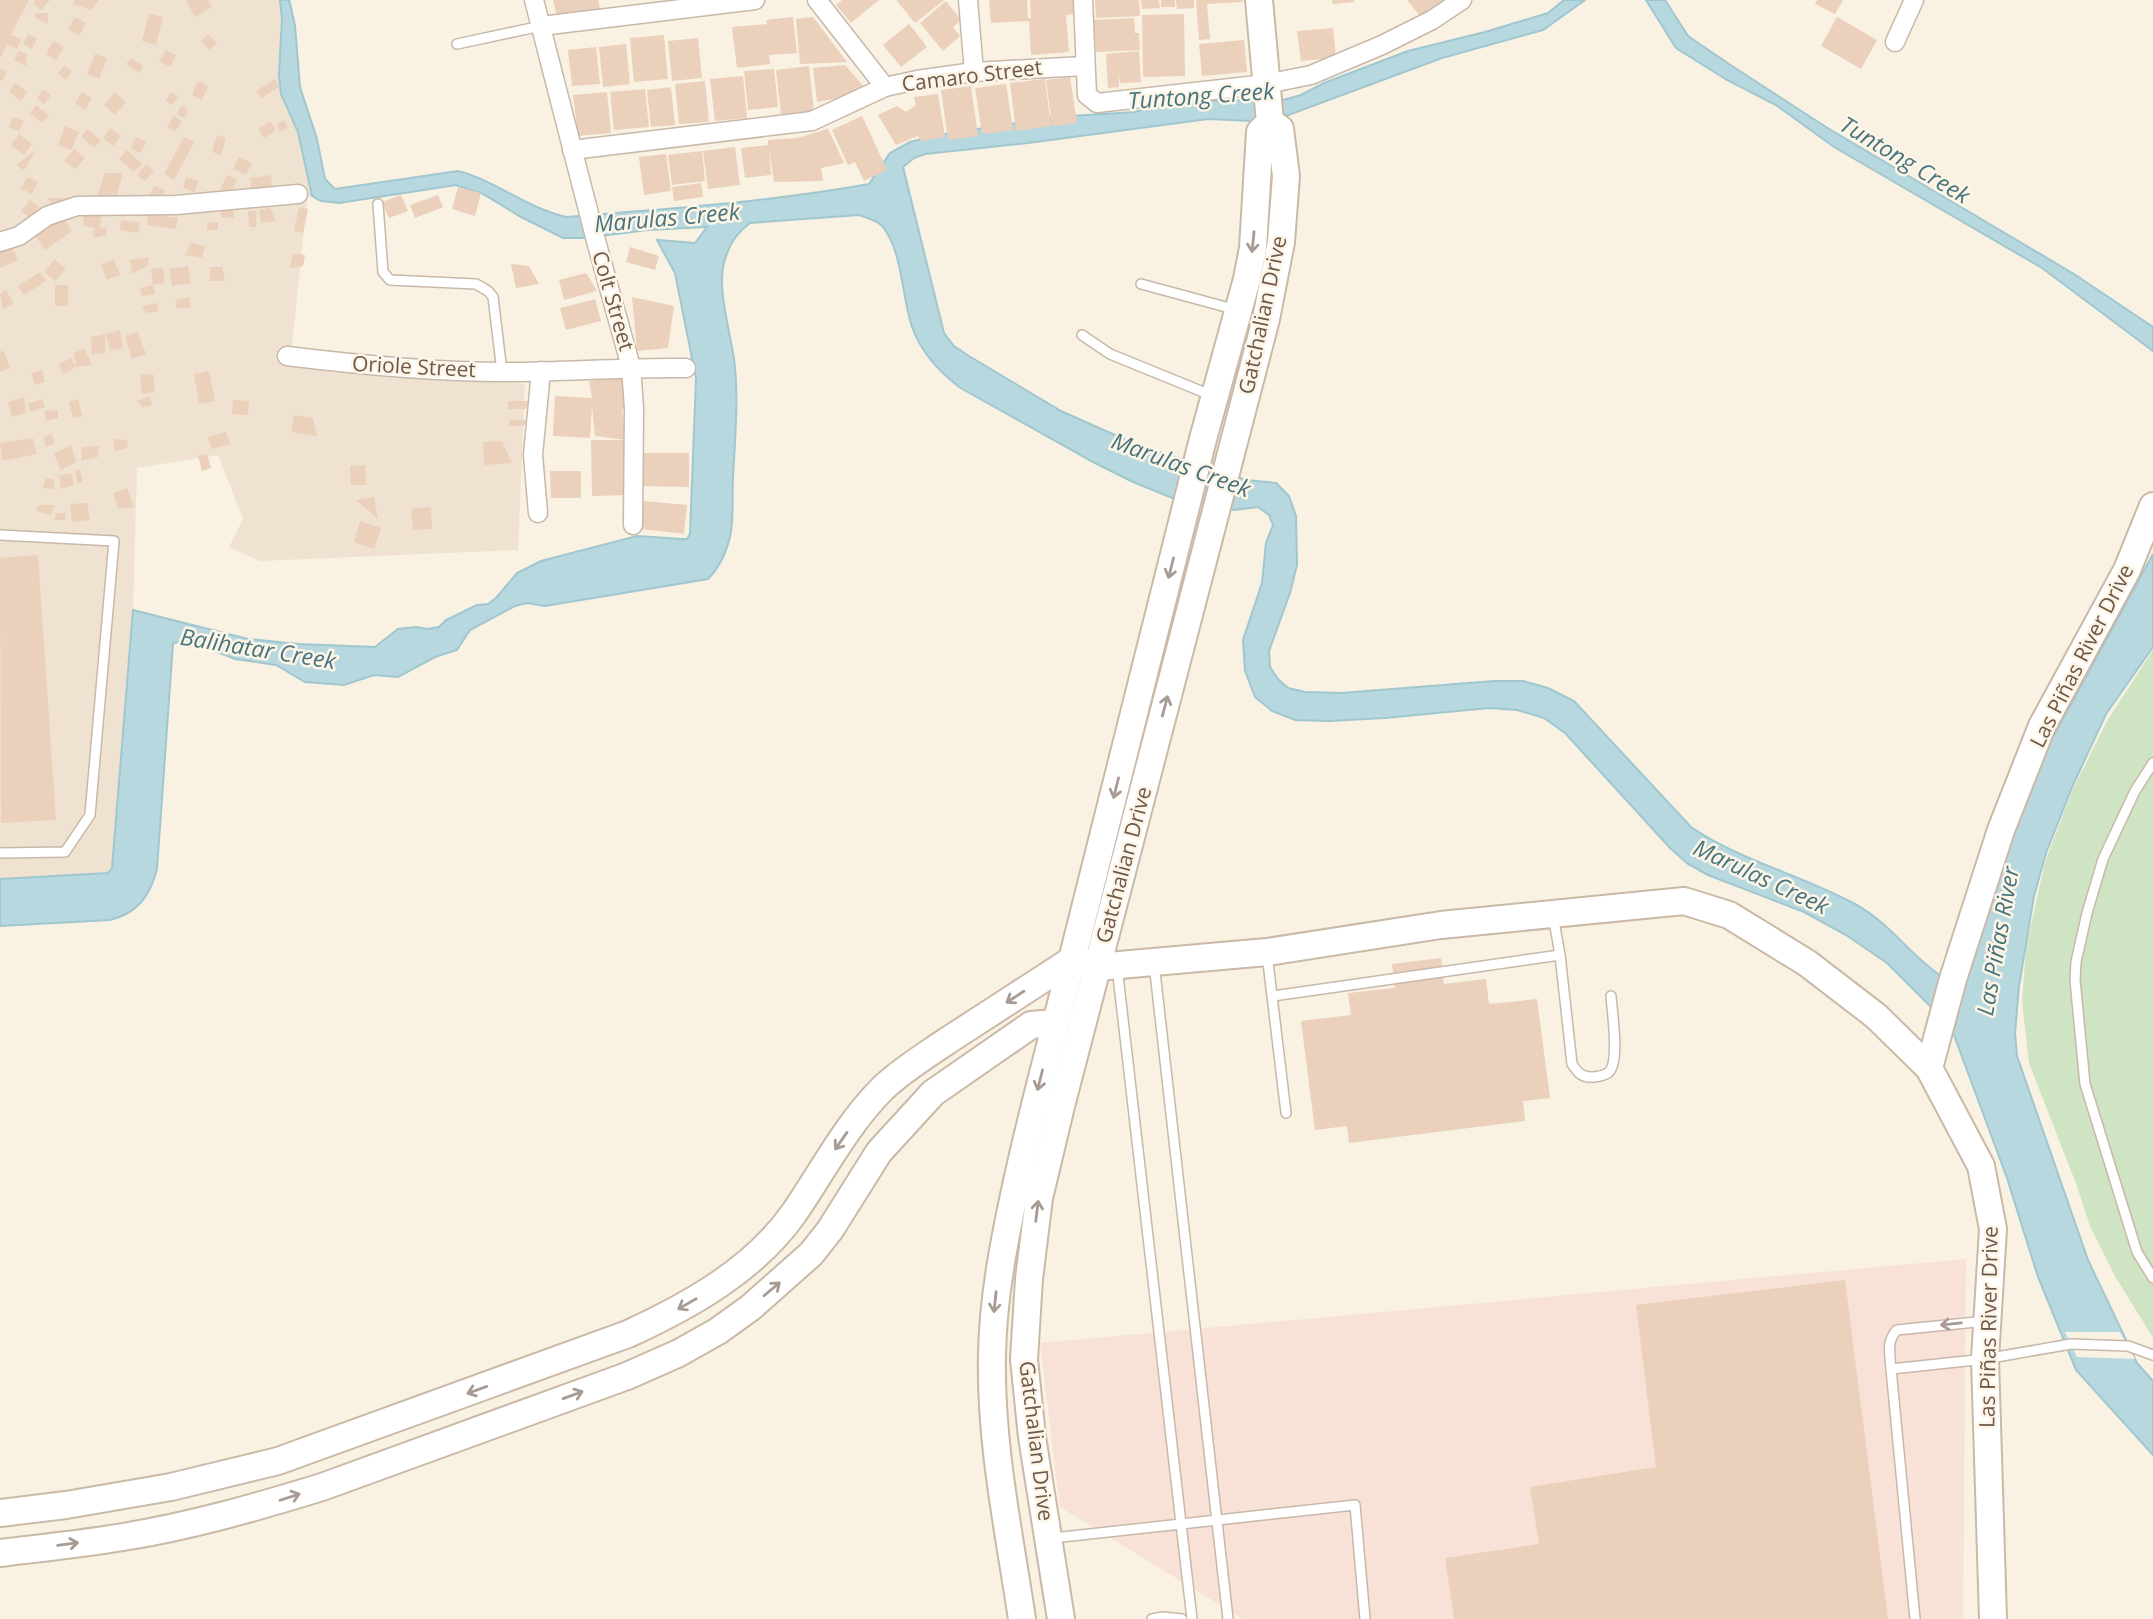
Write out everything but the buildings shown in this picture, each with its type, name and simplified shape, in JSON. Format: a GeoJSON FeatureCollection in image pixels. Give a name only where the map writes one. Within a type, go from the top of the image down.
{"type":"FeatureCollection","features":[{"type":"Feature","properties":{"kind":"street","name":"Colt Street"},"geometry":{"type":"LineString","coordinates":[[534,0],[631,367],[634,408],[633,525]]}},
{"type":"Feature","properties":{"kind":"street"},"geometry":{"type":"LineString","coordinates":[[541,26],[656,6],[755,0]]}},
{"type":"Feature","properties":{"kind":"street"},"geometry":{"type":"LineString","coordinates":[[817,0],[886,88]]}},
{"type":"Feature","properties":{"kind":"street"},"geometry":{"type":"LineString","coordinates":[[968,0],[974,72]]}},
{"type":"Feature","properties":{"kind":"street"},"geometry":{"type":"LineString","coordinates":[[1083,0],[1087,95],[1097,103],[1268,106],[1311,75],[1382,45],[1432,20],[1462,0]]}},
{"type":"Feature","properties":{"kind":"street"},"geometry":{"type":"LineString","coordinates":[[1259,0],[1268,106]]}},
{"type":"Feature","properties":{"kind":"street"},"geometry":{"type":"LineString","coordinates":[[1895,41],[1914,0]]}},
{"type":"Feature","properties":{"kind":"street","name":"Camaro Street"},"geometry":{"type":"LineString","coordinates":[[572,150],[812,121],[886,88],[917,80],[974,72],[1084,66]]}},
{"type":"Feature","properties":{"kind":"street","name":"Gatchalian Drive"},"geometry":{"type":"LineString","coordinates":[[1022,1619],[996,1442],[992,1358],[998,1276],[1054,1023],[1095,964],[1188,501],[1253,248],[1261,132],[1268,106]]}},
{"type":"Feature","properties":{"kind":"street","name":"Gatchalian Drive"},"geometry":{"type":"LineString","coordinates":[[1061,1619],[1037,1466],[1024,1359],[1028,1279],[1039,1198],[1095,964],[1266,319],[1281,242],[1286,176],[1280,129],[1268,106]]}},
{"type":"Feature","properties":{"kind":"street"},"geometry":{"type":"LineString","coordinates":[[1259,174],[1286,176]]}},
{"type":"Feature","properties":{"kind":"street"},"geometry":{"type":"LineString","coordinates":[[0,242],[19,236],[47,216],[77,206],[176,205],[299,194]]}},
{"type":"Feature","properties":{"kind":"street","name":"Oriole Street"},"geometry":{"type":"LineString","coordinates":[[287,356],[378,368],[502,372],[631,367],[686,368]]}},
{"type":"Feature","properties":{"kind":"street"},"geometry":{"type":"LineString","coordinates":[[538,513],[533,455],[541,371]]}},
{"type":"Feature","properties":{"kind":"street","name":"Las Piñas River Drive"},"geometry":{"type":"LineString","coordinates":[[1993,1619],[1985,1359],[1993,1229],[1981,1166],[1929,1068],[1953,979],[2001,830],[2042,726],[2127,570],[2153,506]]}},
{"type":"Feature","properties":{"kind":"street"},"geometry":{"type":"LineString","coordinates":[[0,1513],[77,1504],[171,1487],[278,1461],[628,1334],[664,1318],[716,1286],[748,1261],[779,1231],[793,1215],[858,1117],[895,1077],[1095,964],[1154,962],[1267,952],[1441,925],[1684,901],[1729,915],[1807,963],[1876,1016],[1929,1068]]}},
{"type":"Feature","properties":{"kind":"street"},"geometry":{"type":"LineString","coordinates":[[0,1553],[122,1537],[273,1502],[322,1487],[627,1376],[678,1353],[734,1320],[811,1254],[826,1236],[879,1152],[933,1093],[1031,1024],[1054,1023]]}},
{"type":"Feature","properties":{"kind":"street"},"geometry":{"type":"LineString","coordinates":[[1001,1474],[1037,1466]]}},
{"type":"Feature","properties":{"kind":"lane"},"geometry":{"type":"LineString","coordinates":[[457,44],[541,26]]}},
{"type":"Feature","properties":{"kind":"lane"},"geometry":{"type":"LineString","coordinates":[[378,204],[385,276],[390,280],[476,284],[493,297],[502,372]]}},
{"type":"Feature","properties":{"kind":"lane"},"geometry":{"type":"LineString","coordinates":[[1141,284],[1239,310]]}},
{"type":"Feature","properties":{"kind":"lane"},"geometry":{"type":"LineString","coordinates":[[1082,335],[1110,354],[1216,397]]}},
{"type":"Feature","properties":{"kind":"lane"},"geometry":{"type":"LineString","coordinates":[[0,535],[114,541],[90,815],[65,852],[0,853]]}},
{"type":"Feature","properties":{"kind":"lane"},"geometry":{"type":"LineString","coordinates":[[2153,763],[2135,790],[2103,859],[2087,913],[2076,962],[2075,980],[2085,1084],[2137,1252],[2153,1278]]}},
{"type":"Feature","properties":{"kind":"lane"},"geometry":{"type":"LineString","coordinates":[[1553,915],[1572,1065],[1580,1075],[1587,1078],[1604,1076],[1611,1071],[1615,1061],[1611,996]]}},
{"type":"Feature","properties":{"kind":"lane"},"geometry":{"type":"LineString","coordinates":[[1267,952],[1286,1113]]}},
{"type":"Feature","properties":{"kind":"lane"},"geometry":{"type":"LineString","coordinates":[[1273,996],[1560,955]]}},
{"type":"Feature","properties":{"kind":"lane"},"geometry":{"type":"LineString","coordinates":[[1154,962],[1228,1619]]}},
{"type":"Feature","properties":{"kind":"lane"},"geometry":{"type":"LineString","coordinates":[[1095,964],[1181,1524],[1192,1619]]}},
{"type":"Feature","properties":{"kind":"lane"},"geometry":{"type":"LineString","coordinates":[[1915,1619],[1890,1337],[1897,1329],[1988,1321]]}},
{"type":"Feature","properties":{"kind":"lane"},"geometry":{"type":"LineString","coordinates":[[1891,1369],[1985,1359],[2071,1344],[2128,1346],[2153,1355]]}},
{"type":"Feature","properties":{"kind":"lane"},"geometry":{"type":"LineString","coordinates":[[1048,1539],[1355,1505],[1365,1619]]}},
{"type":"Feature","properties":{"kind":"lane"},"geometry":{"type":"LineString","coordinates":[[1152,1619],[1182,1619]]}},
{"type":"Feature","properties":{"kind":"shaded area"},"geometry":{"type":"Polygon","coordinates":[[[29,0],[280,0],[286,109],[298,132],[312,196],[101,202],[0,237],[0,58],[29,0]]]}},
{"type":"Feature","properties":{"kind":"shaded area"},"geometry":{"type":"Polygon","coordinates":[[[307,200],[290,365],[525,384],[518,550],[260,561],[229,547],[243,519],[218,455],[137,468],[133,610],[112,868],[109,873],[0,879],[0,247],[74,210],[307,200]]]}},
{"type":"Feature","properties":{"kind":"shaded area"},"geometry":{"type":"Polygon","coordinates":[[[1966,1259],[1963,1619],[1243,1619],[1060,1507],[1040,1343],[1966,1259]]]}},
{"type":"Feature","properties":{"kind":"green space"},"geometry":{"type":"Polygon","coordinates":[[[2153,650],[2153,1338],[2115,1276],[2090,1226],[2029,1063],[2022,1002],[2026,948],[2045,862],[2073,789],[2107,721],[2153,650]]]}},
{"type":"Feature","properties":{"kind":"water"},"geometry":{"type":"Polygon","coordinates":[[[280,0],[289,0],[290,3],[295,26],[300,87],[317,139],[325,179],[335,189],[458,171],[566,217],[756,200],[869,184],[890,153],[910,142],[939,135],[1055,117],[1134,112],[1181,101],[1283,100],[1408,51],[1548,13],[1564,0],[1585,0],[1543,30],[1442,58],[1283,117],[1251,121],[1208,119],[925,154],[914,158],[903,167],[944,333],[954,346],[969,356],[1061,411],[1135,444],[1246,480],[1276,483],[1289,496],[1296,516],[1297,565],[1269,651],[1270,667],[1288,688],[1305,692],[1341,693],[1523,681],[1548,688],[1574,701],[1691,827],[1751,859],[1855,904],[1879,921],[1941,976],[2002,862],[2053,737],[2153,554],[2153,647],[2106,714],[2073,785],[2046,853],[2034,896],[2019,986],[2015,1033],[2017,1056],[2088,1260],[2137,1363],[2153,1381],[2153,1455],[2076,1370],[2038,1277],[2007,1178],[1951,1027],[1887,963],[1846,935],[1804,912],[1708,875],[1688,864],[1670,848],[1565,733],[1544,718],[1517,710],[1489,708],[1329,721],[1295,720],[1272,711],[1255,697],[1245,671],[1243,640],[1262,583],[1266,543],[1273,525],[1269,515],[1258,507],[1234,510],[1177,500],[1093,462],[959,387],[931,360],[920,345],[912,327],[890,238],[881,225],[859,215],[750,223],[733,240],[728,251],[722,285],[736,388],[732,522],[724,554],[708,579],[545,606],[527,603],[515,606],[470,630],[457,650],[435,657],[398,677],[374,675],[344,685],[305,682],[276,665],[235,659],[189,641],[173,643],[157,869],[151,887],[135,908],[110,920],[0,926],[0,879],[108,873],[112,868],[133,610],[248,639],[375,647],[398,629],[439,627],[446,620],[477,605],[488,604],[517,573],[541,561],[637,536],[687,539],[690,534],[696,378],[675,273],[657,240],[695,243],[707,227],[563,238],[483,194],[456,185],[339,203],[321,201],[312,196],[298,132],[281,94],[280,0]]]}},
{"type":"Feature","properties":{"kind":"water"},"geometry":{"type":"Polygon","coordinates":[[[1646,0],[1665,0],[1688,36],[1732,66],[1826,127],[2074,274],[2153,327],[2153,351],[2042,268],[1834,147],[1776,105],[1727,80],[1676,48],[1646,0]]]}},
{"type":"Feature","properties":{"kind":"pier"},"geometry":{"type":"Polygon","coordinates":[[[2065,1332],[2120,1332],[2135,1359],[2077,1357],[2065,1332]]]}},
{"type":"Feature","properties":{"kind":"water label","name":"Tuntong Creek"},"geometry":{"type":"Point","coordinates":[1201,96]}},
{"type":"Feature","properties":{"kind":"water label","name":"Tuntong Creek"},"geometry":{"type":"Point","coordinates":[1905,160]}},
{"type":"Feature","properties":{"kind":"water label","name":"Marulas Creek"},"geometry":{"type":"Point","coordinates":[667,218]}},
{"type":"Feature","properties":{"kind":"water label","name":"Marulas Creek"},"geometry":{"type":"Point","coordinates":[1181,465]}},
{"type":"Feature","properties":{"kind":"water label","name":"Balihatar Creek"},"geometry":{"type":"Point","coordinates":[258,649]}},
{"type":"Feature","properties":{"kind":"water label","name":"Marulas Creek"},"geometry":{"type":"Point","coordinates":[1761,877]}},
{"type":"Feature","properties":{"kind":"water label","name":"Las Piñas River"},"geometry":{"type":"Point","coordinates":[1998,941]}}]}
